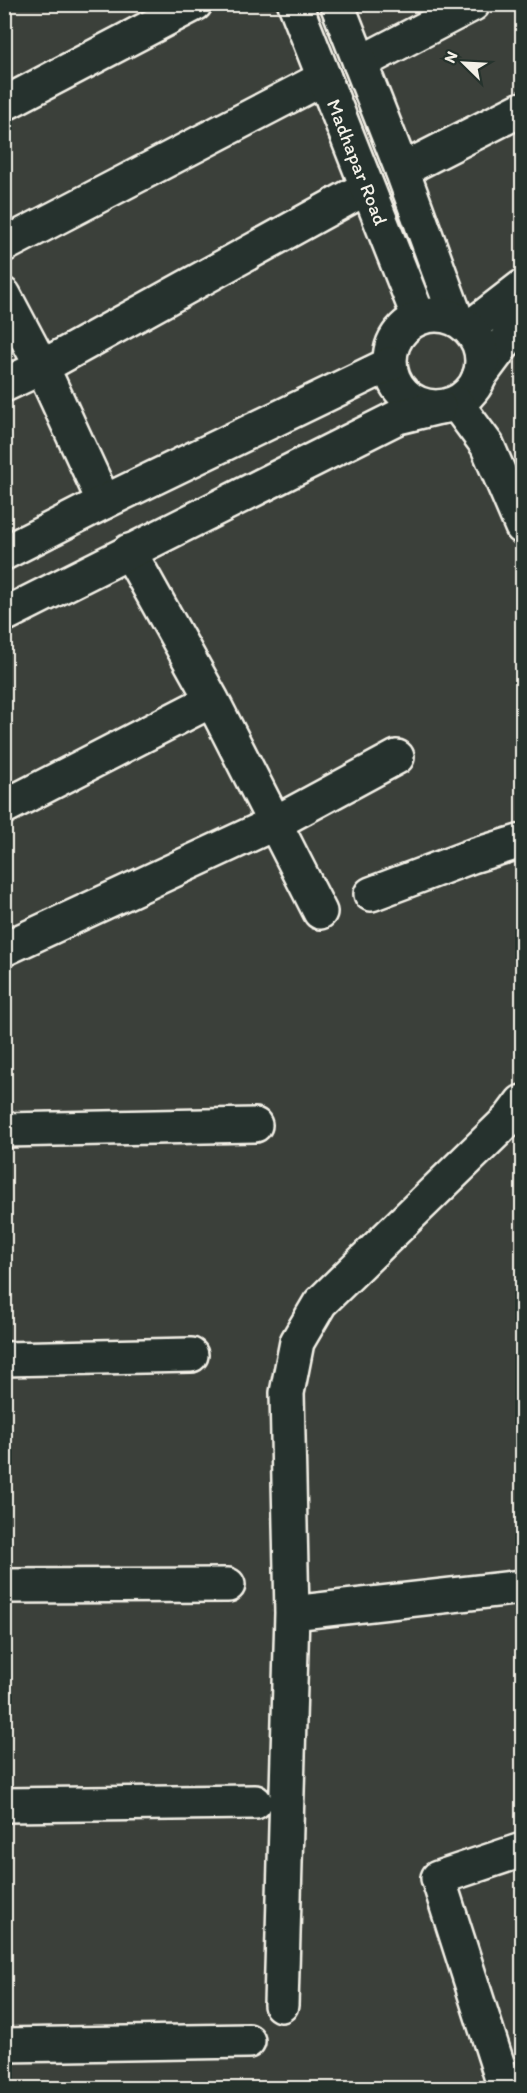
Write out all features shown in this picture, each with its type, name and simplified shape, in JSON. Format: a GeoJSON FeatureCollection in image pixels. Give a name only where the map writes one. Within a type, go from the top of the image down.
{"type":"FeatureCollection","features":[{"type":"Feature","properties":{"kind":"street"},"geometry":{"type":"LineString","coordinates":[[4,104],[195,4]]}},
{"type":"Feature","properties":{"kind":"street","name":"Madhapar Road"},"geometry":{"type":"LineString","coordinates":[[295,4],[419,318]]}},
{"type":"Feature","properties":{"kind":"street","name":"Madhapar Road"},"geometry":{"type":"LineString","coordinates":[[337,4],[462,323]]}},
{"type":"Feature","properties":{"kind":"street"},"geometry":{"type":"LineString","coordinates":[[360,63],[473,4]]}},
{"type":"Feature","properties":{"kind":"street"},"geometry":{"type":"LineString","coordinates":[[4,244],[324,78]]}},
{"type":"Feature","properties":{"kind":"street"},"geometry":{"type":"LineString","coordinates":[[402,170],[522,109]]}},
{"type":"Feature","properties":{"kind":"street"},"geometry":{"type":"LineString","coordinates":[[4,385],[42,367],[366,188]]}},
{"type":"Feature","properties":{"kind":"street"},"geometry":{"type":"LineString","coordinates":[[462,323],[522,287]]}},
{"type":"Feature","properties":{"kind":"street"},"geometry":{"type":"LineString","coordinates":[[4,295],[42,367],[104,502]]}},
{"type":"Feature","properties":{"kind":"street"},"geometry":{"type":"LineString","coordinates":[[436,315],[462,323],[478,342],[482,360],[461,395],[422,405],[406,397],[394,382],[390,364],[393,345],[403,329],[419,318],[436,315]]}},
{"type":"Feature","properties":{"kind":"street"},"geometry":{"type":"LineString","coordinates":[[4,615],[398,417],[461,395],[522,319]]}},
{"type":"Feature","properties":{"kind":"street"},"geometry":{"type":"LineString","coordinates":[[4,553],[104,502],[390,364]]}},
{"type":"Feature","properties":{"kind":"street"},"geometry":{"type":"LineString","coordinates":[[461,395],[487,445],[522,527]]}},
{"type":"Feature","properties":{"kind":"street"},"geometry":{"type":"LineString","coordinates":[[129,551],[212,700],[320,912]]}},
{"type":"Feature","properties":{"kind":"street"},"geometry":{"type":"LineString","coordinates":[[4,807],[212,700]]}},
{"type":"Feature","properties":{"kind":"street"},"geometry":{"type":"LineString","coordinates":[[4,949],[275,823],[397,757]]}},
{"type":"Feature","properties":{"kind":"street"},"geometry":{"type":"LineString","coordinates":[[371,894],[472,856],[522,841]]}},
{"type":"Feature","properties":{"kind":"street"},"geometry":{"type":"LineString","coordinates":[[281,2005],[292,1613],[287,1394],[297,1342],[320,1303],[510,1118],[522,1102]]}},
{"type":"Feature","properties":{"kind":"street"},"geometry":{"type":"LineString","coordinates":[[4,1130],[255,1125]]}},
{"type":"Feature","properties":{"kind":"street"},"geometry":{"type":"LineString","coordinates":[[4,1359],[191,1355]]}},
{"type":"Feature","properties":{"kind":"street"},"geometry":{"type":"LineString","coordinates":[[4,1586],[228,1585]]}},
{"type":"Feature","properties":{"kind":"street"},"geometry":{"type":"LineString","coordinates":[[292,1613],[522,1587]]}},
{"type":"Feature","properties":{"kind":"street"},"geometry":{"type":"LineString","coordinates":[[4,1805],[255,1802]]}},
{"type":"Feature","properties":{"kind":"street"},"geometry":{"type":"LineString","coordinates":[[506,2088],[438,1878],[520,1858]]}},
{"type":"Feature","properties":{"kind":"street"},"geometry":{"type":"LineString","coordinates":[[4,2045],[248,2040]]}}]}
